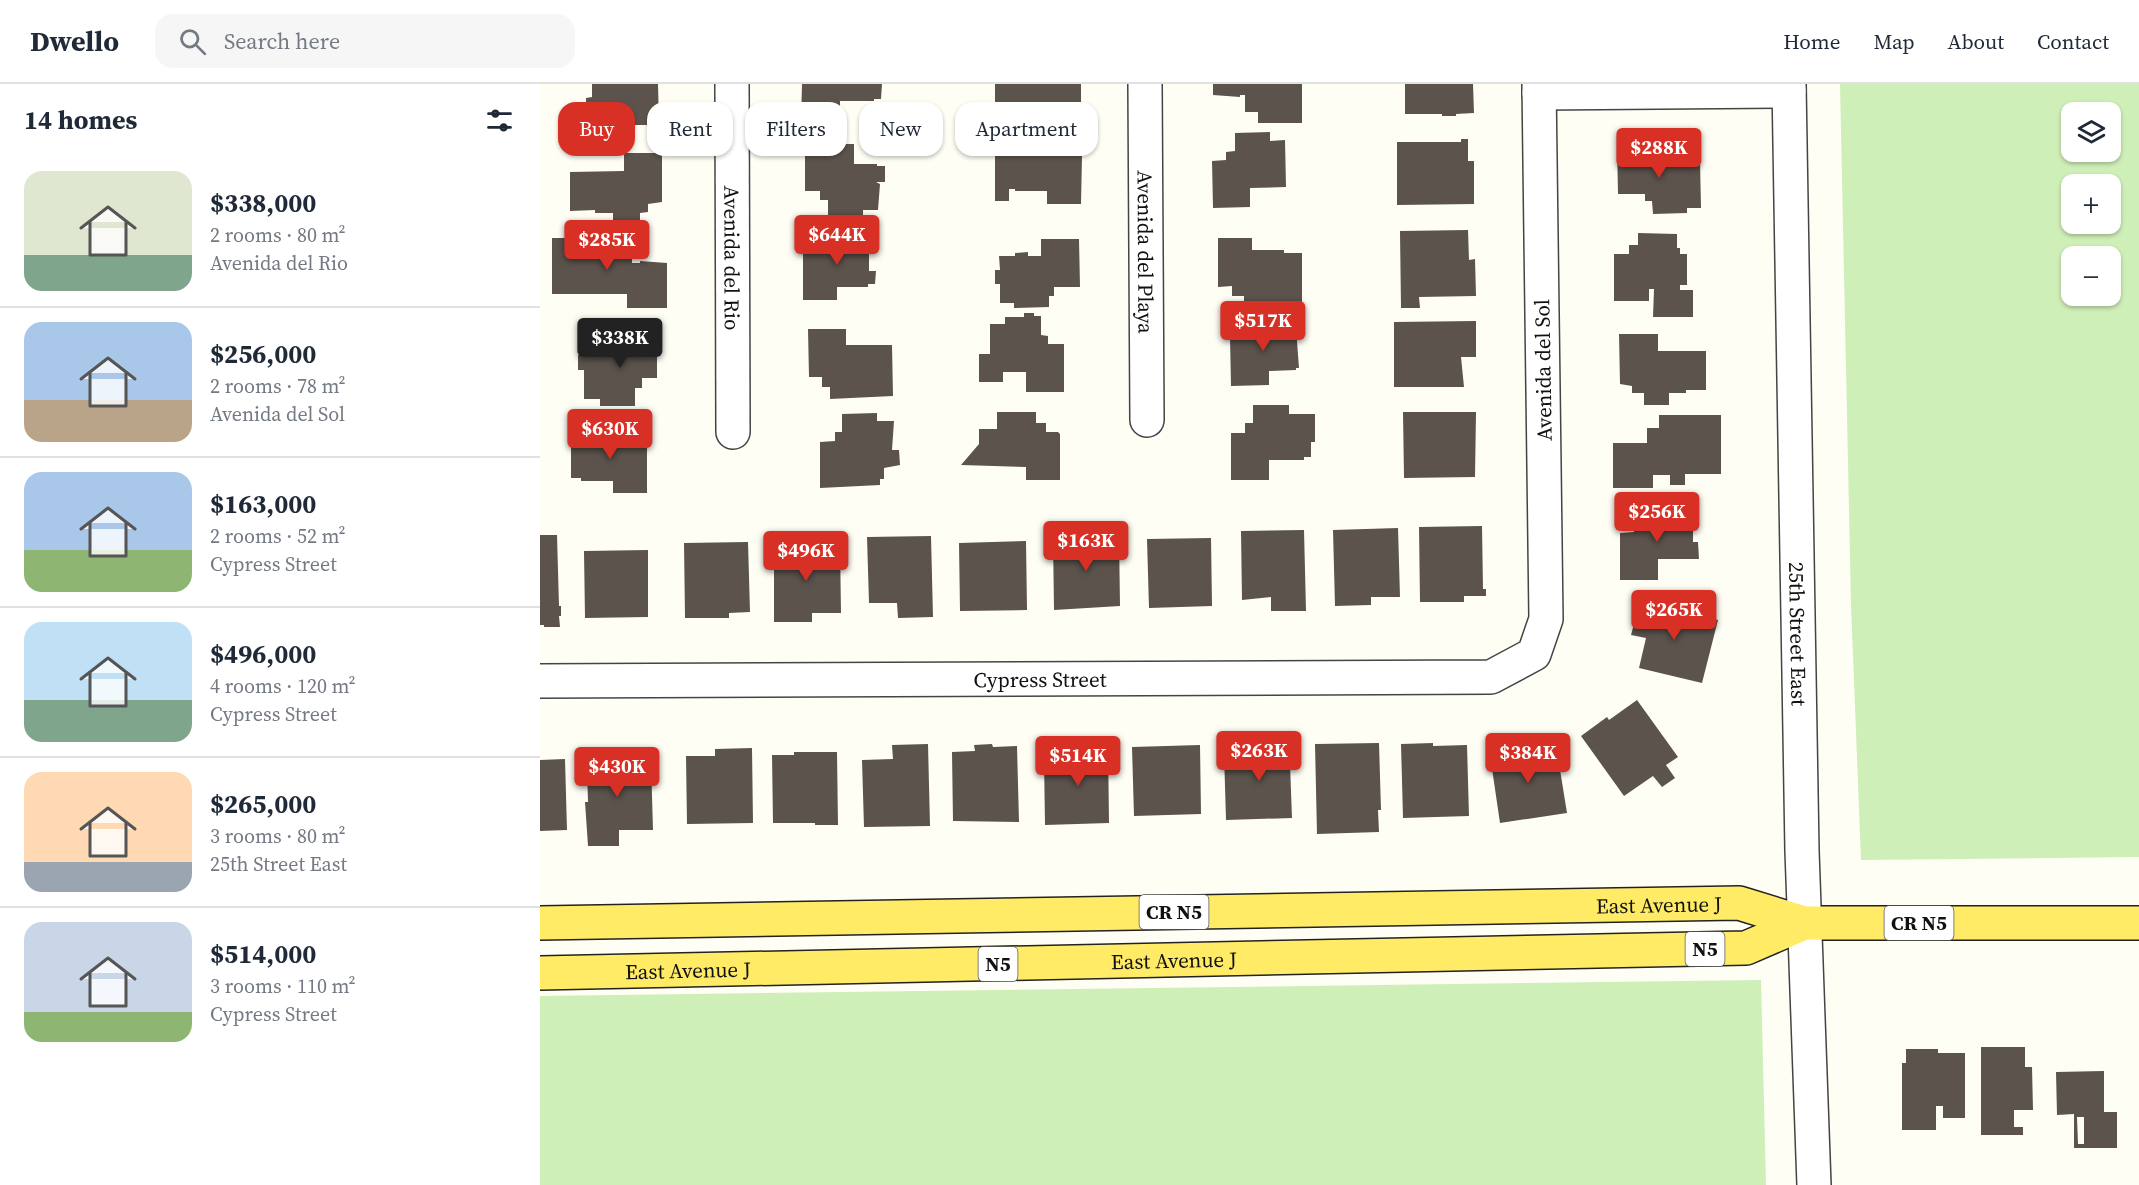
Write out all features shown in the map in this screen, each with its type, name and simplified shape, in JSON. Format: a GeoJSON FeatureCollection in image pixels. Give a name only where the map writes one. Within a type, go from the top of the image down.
{"type":"FeatureCollection","features":[{"type":"Feature","properties":{"kind":"main road","name":"East Avenue J"},"geometry":{"type":"LineString","coordinates":[[540,922],[1739,903],[1804,923],[2139,923]]}},
{"type":"Feature","properties":{"kind":"main road","name":"East Avenue J"},"geometry":{"type":"LineString","coordinates":[[540,974],[1746,948],[1804,923]]}},
{"type":"Feature","properties":{"kind":"street","name":"Avenida del Rio"},"geometry":{"type":"LineString","coordinates":[[732,84],[732,432]]}},
{"type":"Feature","properties":{"kind":"street","name":"Avenida del Playa"},"geometry":{"type":"LineString","coordinates":[[1145,84],[1148,420]]}},
{"type":"Feature","properties":{"kind":"street"},"geometry":{"type":"LineString","coordinates":[[1539,89],[1789,87]]}},
{"type":"Feature","properties":{"kind":"street","name":"25th Street East"},"geometry":{"type":"LineString","coordinates":[[1789,87],[1804,923],[1815,1185]]}},
{"type":"Feature","properties":{"kind":"street","name":"Avenida del Sol"},"geometry":{"type":"LineString","coordinates":[[1534,654],[1546,619],[1539,89]]}},
{"type":"Feature","properties":{"kind":"street","name":"Cypress Street"},"geometry":{"type":"LineString","coordinates":[[540,681],[1491,677],[1534,654]]}},
{"type":"Feature","properties":{"kind":"green space"},"geometry":{"type":"Polygon","coordinates":[[[1840,84],[2139,84],[2139,857],[1861,860],[1851,605],[1840,84]]]}},
{"type":"Feature","properties":{"kind":"green space"},"geometry":{"type":"Polygon","coordinates":[[[1761,980],[1766,1185],[540,1185],[540,996],[1761,980]]]}},
{"type":"Feature","properties":{"kind":"building"},"geometry":{"type":"Polygon","coordinates":[[[592,84],[658,84],[658,102],[647,102],[647,125],[635,125],[635,102],[586,102],[586,98],[592,97],[592,84]]]}},
{"type":"Feature","properties":{"kind":"building"},"geometry":{"type":"Polygon","coordinates":[[[802,84],[882,84],[881,99],[874,99],[874,101],[802,102],[802,84]]]}},
{"type":"Feature","properties":{"kind":"building"},"geometry":{"type":"Polygon","coordinates":[[[995,84],[1081,84],[1081,102],[995,102],[995,84]]]}},
{"type":"Feature","properties":{"kind":"building"},"geometry":{"type":"Polygon","coordinates":[[[1213,84],[1302,84],[1302,123],[1258,123],[1258,112],[1245,112],[1245,95],[1240,95],[1240,97],[1213,95],[1213,84]]]}},
{"type":"Feature","properties":{"kind":"building"},"geometry":{"type":"Polygon","coordinates":[[[1405,84],[1473,84],[1474,113],[1456,114],[1456,116],[1405,114],[1405,84]]]}},
{"type":"Feature","properties":{"kind":"building"},"geometry":{"type":"Polygon","coordinates":[[[1270,132],[1270,141],[1285,140],[1286,187],[1250,188],[1250,207],[1213,208],[1212,161],[1226,160],[1226,152],[1235,151],[1235,133],[1270,132]]]}},
{"type":"Feature","properties":{"kind":"building"},"geometry":{"type":"Polygon","coordinates":[[[1461,139],[1468,139],[1468,161],[1474,161],[1474,204],[1397,205],[1397,142],[1461,142],[1461,139]]]}},
{"type":"Feature","properties":{"kind":"building"},"geometry":{"type":"Polygon","coordinates":[[[847,144],[854,144],[854,164],[885,166],[885,182],[876,182],[880,184],[878,210],[863,210],[863,219],[828,219],[828,200],[820,200],[820,191],[805,191],[805,156],[847,156],[847,144]]]}},
{"type":"Feature","properties":{"kind":"building"},"geometry":{"type":"Polygon","coordinates":[[[1617,145],[1658,145],[1658,161],[1672,161],[1672,158],[1685,158],[1685,161],[1700,160],[1701,208],[1687,208],[1687,213],[1653,214],[1652,201],[1645,201],[1645,194],[1618,194],[1617,145]]]}},
{"type":"Feature","properties":{"kind":"building"},"geometry":{"type":"Polygon","coordinates":[[[647,153],[647,156],[662,156],[662,202],[648,204],[648,212],[640,213],[640,225],[613,225],[613,213],[595,213],[595,210],[570,211],[570,172],[624,171],[624,156],[647,153]]]}},
{"type":"Feature","properties":{"kind":"building"},"geometry":{"type":"Polygon","coordinates":[[[995,156],[1082,156],[1081,204],[1047,204],[1047,191],[1015,191],[1015,189],[1009,189],[1009,201],[995,201],[995,156]]]}},
{"type":"Feature","properties":{"kind":"building"},"geometry":{"type":"Polygon","coordinates":[[[1468,230],[1469,260],[1475,259],[1476,296],[1419,297],[1420,308],[1401,308],[1400,231],[1468,230]]]}},
{"type":"Feature","properties":{"kind":"building"},"geometry":{"type":"Polygon","coordinates":[[[826,232],[865,232],[865,247],[869,247],[869,271],[876,271],[875,284],[868,284],[868,287],[837,287],[837,300],[803,300],[803,253],[817,253],[817,244],[826,244],[826,232]]]}},
{"type":"Feature","properties":{"kind":"building"},"geometry":{"type":"Polygon","coordinates":[[[1638,233],[1677,234],[1677,248],[1680,248],[1680,254],[1687,254],[1687,285],[1680,285],[1680,290],[1693,290],[1693,317],[1653,317],[1654,289],[1649,289],[1649,301],[1614,301],[1614,254],[1629,254],[1629,245],[1638,245],[1638,233]]]}},
{"type":"Feature","properties":{"kind":"building"},"geometry":{"type":"Polygon","coordinates":[[[574,235],[618,235],[618,247],[632,247],[632,263],[640,263],[640,261],[667,263],[667,308],[627,308],[627,294],[552,294],[552,238],[574,238],[574,235]]]}},
{"type":"Feature","properties":{"kind":"building"},"geometry":{"type":"Polygon","coordinates":[[[1218,238],[1252,238],[1252,250],[1284,250],[1284,253],[1302,253],[1302,306],[1244,306],[1244,296],[1232,296],[1232,286],[1218,287],[1218,238]]]}},
{"type":"Feature","properties":{"kind":"building"},"geometry":{"type":"Polygon","coordinates":[[[1041,239],[1079,239],[1080,287],[1054,287],[1054,296],[1049,296],[1049,307],[1014,308],[1014,303],[1000,303],[1000,284],[995,284],[995,270],[1000,270],[999,256],[1015,256],[1015,253],[1028,252],[1028,256],[1041,256],[1041,239]]]}},
{"type":"Feature","properties":{"kind":"building"},"geometry":{"type":"Polygon","coordinates":[[[1024,313],[1041,316],[1041,335],[1048,336],[1048,344],[1064,344],[1064,392],[1026,392],[1026,372],[1003,372],[1003,382],[979,382],[979,354],[990,354],[990,324],[1005,324],[1005,317],[1024,317],[1024,313]]]}},
{"type":"Feature","properties":{"kind":"building"},"geometry":{"type":"Polygon","coordinates":[[[1278,315],[1278,328],[1296,328],[1299,368],[1269,371],[1269,385],[1231,386],[1230,337],[1243,337],[1243,328],[1253,328],[1253,316],[1278,315]]]}},
{"type":"Feature","properties":{"kind":"building"},"geometry":{"type":"Polygon","coordinates":[[[1476,321],[1476,357],[1461,357],[1464,387],[1394,387],[1394,322],[1476,321]]]}},
{"type":"Feature","properties":{"kind":"building"},"geometry":{"type":"Polygon","coordinates":[[[808,329],[846,329],[846,345],[892,345],[893,396],[830,399],[830,387],[822,387],[822,377],[809,377],[808,329]]]}},
{"type":"Feature","properties":{"kind":"building"},"geometry":{"type":"Polygon","coordinates":[[[619,332],[657,332],[657,378],[642,378],[642,388],[635,388],[635,406],[600,406],[600,399],[584,399],[584,370],[578,370],[578,355],[585,355],[585,352],[619,352],[619,332]]]}},
{"type":"Feature","properties":{"kind":"building"},"geometry":{"type":"Polygon","coordinates":[[[1619,334],[1658,334],[1658,351],[1706,351],[1706,390],[1669,393],[1669,405],[1644,405],[1644,393],[1632,393],[1632,386],[1620,384],[1619,334]]]}},
{"type":"Feature","properties":{"kind":"building"},"geometry":{"type":"Polygon","coordinates":[[[1253,405],[1289,405],[1289,414],[1315,414],[1315,442],[1311,442],[1311,457],[1304,457],[1304,460],[1269,460],[1269,480],[1231,480],[1231,433],[1245,433],[1245,423],[1253,423],[1253,405]]]}},
{"type":"Feature","properties":{"kind":"building"},"geometry":{"type":"Polygon","coordinates":[[[997,412],[1036,412],[1036,423],[1046,423],[1046,432],[1060,434],[1060,480],[1026,480],[1026,467],[961,465],[979,444],[979,429],[997,429],[997,412]]]}},
{"type":"Feature","properties":{"kind":"building"},"geometry":{"type":"Polygon","coordinates":[[[1403,412],[1476,412],[1475,477],[1404,478],[1403,412]]]}},
{"type":"Feature","properties":{"kind":"building"},"geometry":{"type":"Polygon","coordinates":[[[877,413],[877,421],[894,421],[892,450],[899,450],[900,465],[884,468],[884,479],[880,479],[880,485],[820,488],[820,442],[835,441],[835,432],[842,432],[842,414],[877,413]]]}},
{"type":"Feature","properties":{"kind":"building"},"geometry":{"type":"Polygon","coordinates":[[[1659,415],[1721,415],[1721,474],[1685,474],[1685,485],[1670,485],[1670,475],[1653,475],[1653,488],[1613,488],[1613,443],[1647,443],[1647,428],[1659,428],[1659,415]]]}},
{"type":"Feature","properties":{"kind":"building"},"geometry":{"type":"Polygon","coordinates":[[[584,426],[622,426],[622,438],[632,438],[632,446],[647,446],[647,493],[613,493],[613,481],[581,481],[581,478],[571,478],[571,443],[584,443],[584,426]]]}},
{"type":"Feature","properties":{"kind":"building"},"geometry":{"type":"Polygon","coordinates":[[[1643,506],[1678,506],[1678,514],[1693,514],[1693,542],[1698,542],[1699,559],[1658,559],[1658,580],[1620,580],[1620,533],[1634,532],[1634,524],[1643,524],[1643,506]]]}},
{"type":"Feature","properties":{"kind":"building"},"geometry":{"type":"Polygon","coordinates":[[[1482,526],[1483,589],[1486,589],[1486,596],[1464,596],[1464,602],[1420,602],[1419,527],[1482,526]]]}},
{"type":"Feature","properties":{"kind":"building"},"geometry":{"type":"Polygon","coordinates":[[[1398,528],[1400,597],[1371,597],[1371,605],[1335,606],[1333,530],[1398,528]]]}},
{"type":"Feature","properties":{"kind":"building"},"geometry":{"type":"Polygon","coordinates":[[[1304,530],[1306,611],[1271,611],[1271,597],[1242,600],[1241,531],[1304,530]]]}},
{"type":"Feature","properties":{"kind":"building"},"geometry":{"type":"Polygon","coordinates":[[[540,535],[557,535],[560,627],[540,625],[540,535]]]}},
{"type":"Feature","properties":{"kind":"building"},"geometry":{"type":"Polygon","coordinates":[[[931,536],[933,617],[898,618],[897,603],[869,603],[867,537],[931,536]]]}},
{"type":"Feature","properties":{"kind":"building"},"geometry":{"type":"Polygon","coordinates":[[[1119,536],[1120,606],[1054,610],[1053,537],[1119,536]]]}},
{"type":"Feature","properties":{"kind":"building"},"geometry":{"type":"Polygon","coordinates":[[[1211,538],[1212,606],[1149,608],[1147,539],[1211,538]]]}},
{"type":"Feature","properties":{"kind":"building"},"geometry":{"type":"Polygon","coordinates":[[[1026,541],[1027,610],[960,611],[959,543],[1026,541]]]}},
{"type":"Feature","properties":{"kind":"building"},"geometry":{"type":"Polygon","coordinates":[[[748,542],[750,612],[729,613],[729,618],[685,618],[684,543],[748,542]]]}},
{"type":"Feature","properties":{"kind":"building"},"geometry":{"type":"Polygon","coordinates":[[[774,546],[840,546],[841,613],[812,613],[812,622],[774,622],[774,546]]]}},
{"type":"Feature","properties":{"kind":"building"},"geometry":{"type":"Polygon","coordinates":[[[648,550],[648,617],[585,618],[584,551],[648,550]]]}},
{"type":"Feature","properties":{"kind":"building"},"geometry":{"type":"Polygon","coordinates":[[[1640,601],[1718,620],[1702,683],[1639,668],[1646,638],[1631,635],[1640,601]]]}},
{"type":"Feature","properties":{"kind":"building"},"geometry":{"type":"Polygon","coordinates":[[[1637,700],[1678,757],[1666,765],[1675,778],[1662,787],[1653,776],[1624,796],[1581,736],[1607,717],[1609,720],[1637,700]]]}},
{"type":"Feature","properties":{"kind":"building"},"geometry":{"type":"Polygon","coordinates":[[[1289,737],[1292,818],[1226,820],[1224,753],[1255,752],[1255,738],[1289,737]]]}},
{"type":"Feature","properties":{"kind":"building"},"geometry":{"type":"Polygon","coordinates":[[[1073,743],[1108,743],[1109,823],[1045,825],[1044,759],[1074,758],[1073,743]]]}},
{"type":"Feature","properties":{"kind":"building"},"geometry":{"type":"Polygon","coordinates":[[[1379,743],[1381,810],[1378,810],[1379,832],[1317,834],[1315,744],[1379,743]]]}},
{"type":"Feature","properties":{"kind":"building"},"geometry":{"type":"Polygon","coordinates":[[[1433,743],[1433,746],[1467,745],[1469,816],[1403,818],[1401,744],[1433,743]]]}},
{"type":"Feature","properties":{"kind":"building"},"geometry":{"type":"Polygon","coordinates":[[[928,744],[930,826],[864,827],[862,760],[893,759],[892,745],[928,744]]]}},
{"type":"Feature","properties":{"kind":"building"},"geometry":{"type":"Polygon","coordinates":[[[992,744],[993,747],[1017,746],[1019,822],[953,821],[952,752],[975,751],[974,745],[992,744]]]}},
{"type":"Feature","properties":{"kind":"building"},"geometry":{"type":"Polygon","coordinates":[[[1200,745],[1201,814],[1134,816],[1132,747],[1200,745]]]}},
{"type":"Feature","properties":{"kind":"building"},"geometry":{"type":"Polygon","coordinates":[[[1556,745],[1567,813],[1500,823],[1490,755],[1556,745]]]}},
{"type":"Feature","properties":{"kind":"building"},"geometry":{"type":"Polygon","coordinates":[[[752,748],[753,823],[687,824],[686,756],[715,756],[715,749],[752,748]]]}},
{"type":"Feature","properties":{"kind":"building"},"geometry":{"type":"Polygon","coordinates":[[[622,751],[622,766],[651,762],[653,830],[619,830],[619,846],[588,846],[585,802],[588,802],[587,770],[584,770],[586,752],[622,751]]]}},
{"type":"Feature","properties":{"kind":"building"},"geometry":{"type":"Polygon","coordinates":[[[794,752],[837,752],[838,825],[773,823],[772,755],[794,755],[794,752]]]}},
{"type":"Feature","properties":{"kind":"building"},"geometry":{"type":"Polygon","coordinates":[[[565,759],[567,830],[540,831],[540,760],[565,759]]]}},
{"type":"Feature","properties":{"kind":"building"},"geometry":{"type":"Polygon","coordinates":[[[1981,1047],[2025,1047],[2025,1067],[2032,1067],[2033,1110],[2014,1110],[2014,1127],[2023,1127],[2023,1135],[1981,1135],[1981,1047]]]}},
{"type":"Feature","properties":{"kind":"building"},"geometry":{"type":"Polygon","coordinates":[[[1906,1049],[1938,1049],[1938,1053],[1965,1053],[1965,1118],[1943,1118],[1943,1106],[1936,1106],[1936,1130],[1902,1130],[1902,1063],[1906,1063],[1906,1049]]]}},
{"type":"Feature","properties":{"kind":"building"},"geometry":{"type":"Polygon","coordinates":[[[2104,1071],[2104,1112],[2117,1112],[2117,1148],[2074,1148],[2074,1114],[2057,1115],[2056,1072],[2104,1071]],[[2077,1117],[2078,1144],[2084,1144],[2084,1117],[2077,1117]]]}}]}
